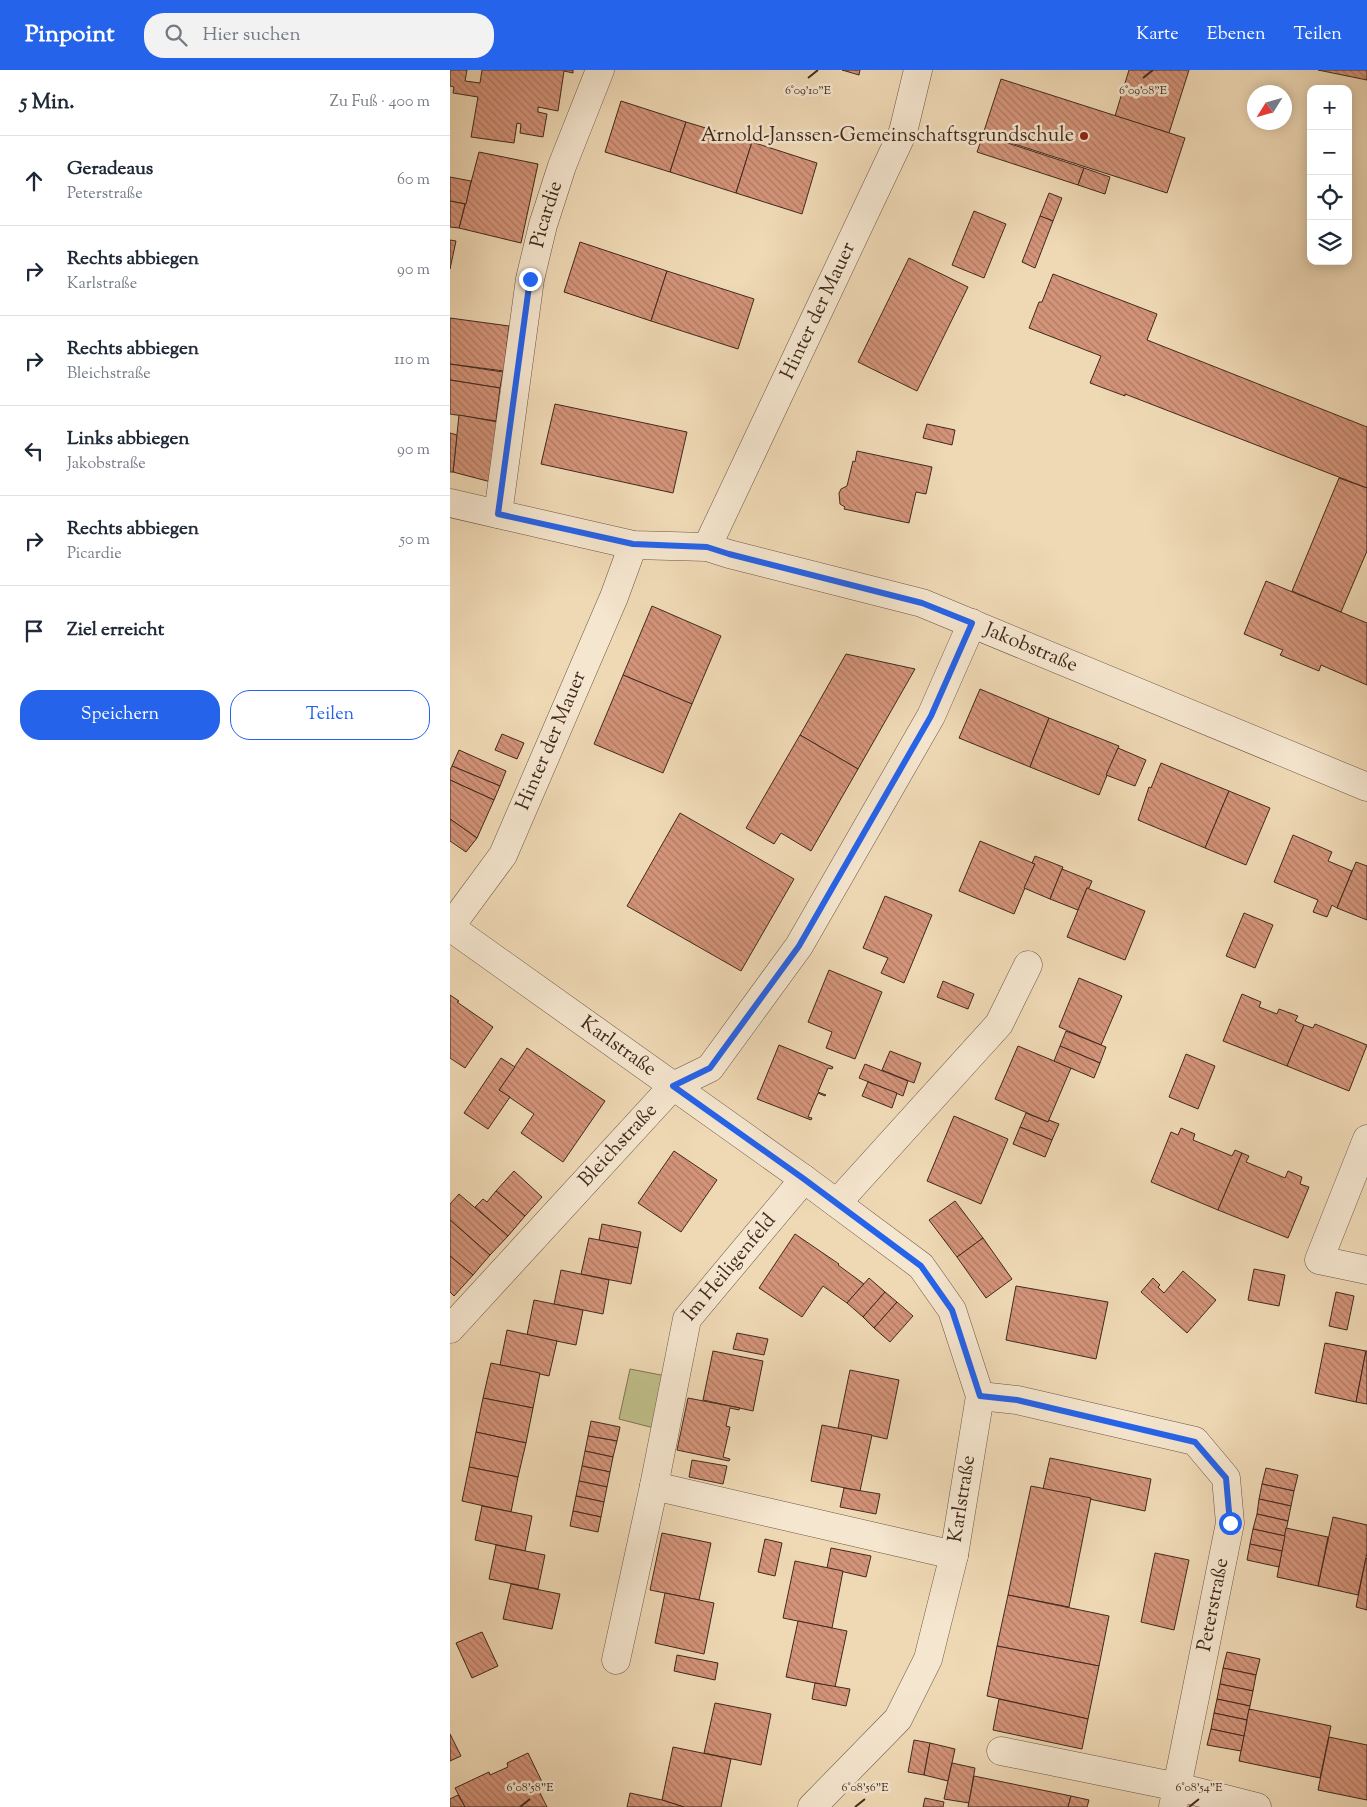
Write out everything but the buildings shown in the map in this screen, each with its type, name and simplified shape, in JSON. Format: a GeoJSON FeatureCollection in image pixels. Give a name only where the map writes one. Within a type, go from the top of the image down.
{"type":"FeatureCollection","features":[{"type":"Feature","properties":{"kind":"street","name":"Picardie"},"geometry":{"type":"LineString","coordinates":[[498,514],[530,279],[543,225],[562,166],[600,70]]}},
{"type":"Feature","properties":{"kind":"street","name":"Hinter der Mauer"},"geometry":{"type":"LineString","coordinates":[[707,547],[903,132],[918,70]]}},
{"type":"Feature","properties":{"kind":"street","name":"Jakobstraße"},"geometry":{"type":"LineString","coordinates":[[450,503],[633,544],[707,547],[922,603],[1367,786]]}},
{"type":"Feature","properties":{"kind":"street","name":"Hinter der Mauer"},"geometry":{"type":"LineString","coordinates":[[450,927],[503,855],[614,597],[633,544]]}},
{"type":"Feature","properties":{"kind":"street","name":"Bleichstraße"},"geometry":{"type":"LineString","coordinates":[[450,1329],[673,1086],[710,1068],[799,946],[931,716],[972,623]]}},
{"type":"Feature","properties":{"kind":"street","name":"Karlstraße"},"geometry":{"type":"LineString","coordinates":[[450,927],[804,1179],[921,1266],[952,1310],[980,1396],[954,1555],[928,1659],[898,1719],[812,1807]]}},
{"type":"Feature","properties":{"kind":"street"},"geometry":{"type":"LineString","coordinates":[[837,1203],[999,1024],[1028,965]]}},
{"type":"Feature","properties":{"kind":"street"},"geometry":{"type":"LineString","coordinates":[[1367,1139],[1319,1260],[1367,1270]]}},
{"type":"Feature","properties":{"kind":"street","name":"Im Heiligenfeld"},"geometry":{"type":"LineString","coordinates":[[616,1660],[654,1486],[687,1319],[804,1179]]}},
{"type":"Feature","properties":{"kind":"street","name":"Peterstraße"},"geometry":{"type":"LineString","coordinates":[[980,1396],[1017,1400],[1195,1442],[1226,1478],[1230,1523],[1175,1797]]}},
{"type":"Feature","properties":{"kind":"street"},"geometry":{"type":"LineString","coordinates":[[654,1486],[954,1555]]}},
{"type":"Feature","properties":{"kind":"street"},"geometry":{"type":"LineString","coordinates":[[1001,1751],[1175,1797],[1257,1807]]}},
{"type":"Feature","properties":{"kind":"shaded area"},"geometry":{"type":"Polygon","coordinates":[[[630,1369],[666,1376],[654,1428],[619,1419],[630,1369]]]}},
{"type":"Feature","properties":{"kind":"place","name":"Arnold-Janssen-Gemeinschaftsgrundschule"},"geometry":{"type":"Point","coordinates":[1084,136]}},
{"type":"Feature","properties":{"kind":"route"},"geometry":{"type":"LineString","coordinates":[[530,279],[498,514],[633,544],[707,547],[922,603],[972,623],[931,716],[799,946],[710,1068],[673,1086],[804,1179],[921,1266],[952,1310],[980,1396],[1017,1400],[1195,1442],[1226,1478],[1230,1523]]}}]}
